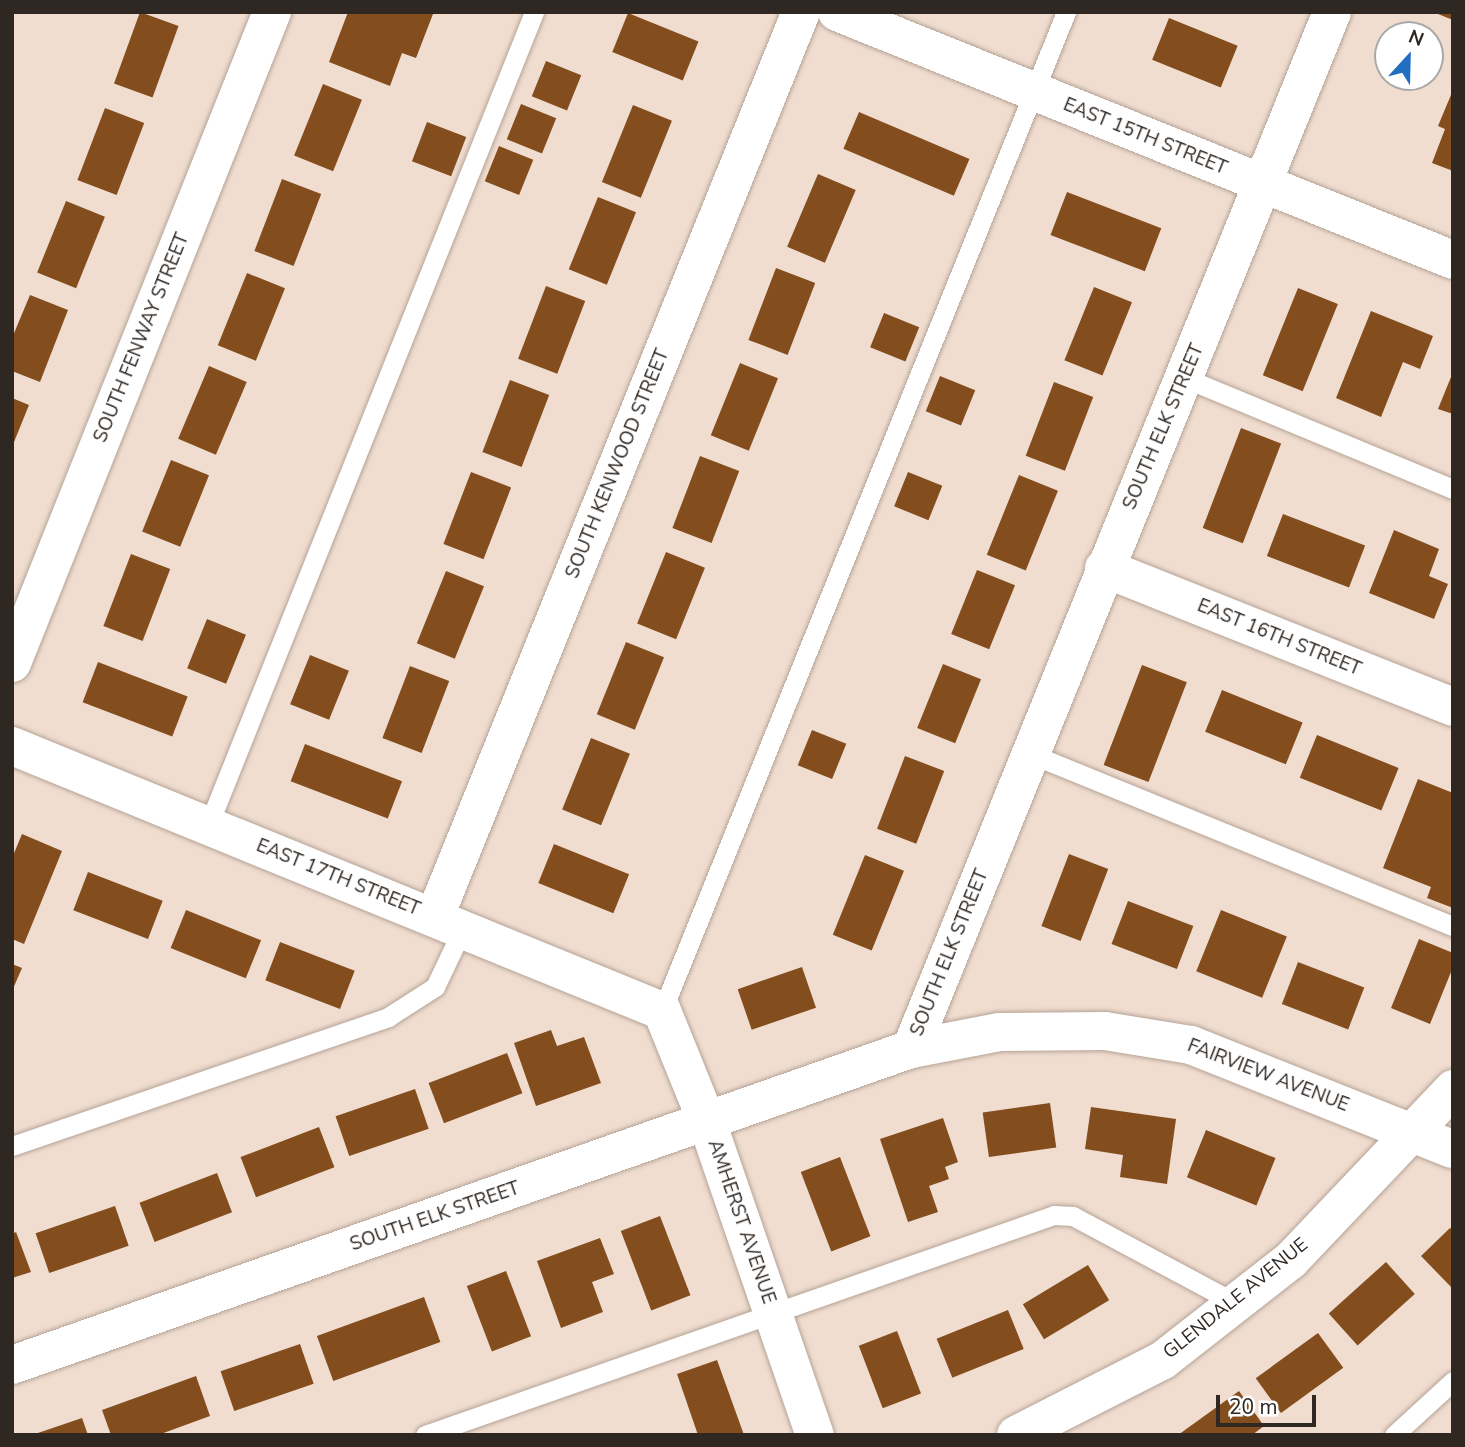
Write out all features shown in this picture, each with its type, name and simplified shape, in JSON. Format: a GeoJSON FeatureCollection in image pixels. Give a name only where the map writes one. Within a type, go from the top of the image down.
{"type":"FeatureCollection","features":[{"type":"Feature","properties":{"kind":"street","name":"SOUTH FENWAY STREET"},"geometry":{"type":"LineString","coordinates":[[12,663],[272,12]]}},
{"type":"Feature","properties":{"kind":"street","name":"SOUTH KENWOOD STREET"},"geometry":{"type":"LineString","coordinates":[[449,922],[801,12]]}},
{"type":"Feature","properties":{"kind":"street","name":"EAST 15TH STREET"},"geometry":{"type":"LineString","coordinates":[[837,12],[1453,260]]}},
{"type":"Feature","properties":{"kind":"street","name":"SOUTH ELK STREET"},"geometry":{"type":"LineString","coordinates":[[12,1365],[911,1049],[1104,568],[1185,379],[1332,12]]}},
{"type":"Feature","properties":{"kind":"street","name":"EAST 16TH STREET"},"geometry":{"type":"LineString","coordinates":[[1104,568],[1453,707]]}},
{"type":"Feature","properties":{"kind":"street","name":"EAST 17TH STREET"},"geometry":{"type":"LineString","coordinates":[[12,746],[662,1011]]}},
{"type":"Feature","properties":{"kind":"street","name":"AMHERST AVENUE"},"geometry":{"type":"LineString","coordinates":[[662,1011],[707,1122],[815,1435]]}},
{"type":"Feature","properties":{"kind":"street","name":"FAIRVIEW AVENUE"},"geometry":{"type":"LineString","coordinates":[[911,1049],[1041,1029],[1148,1036],[1234,1059],[1453,1149]]}},
{"type":"Feature","properties":{"kind":"street","name":"GLENDALE AVENUE"},"geometry":{"type":"LineString","coordinates":[[1016,1435],[1163,1360],[1290,1260],[1415,1133],[1453,1089]]}},
{"type":"Feature","properties":{"kind":"lane"},"geometry":{"type":"LineString","coordinates":[[208,826],[534,12]]}},
{"type":"Feature","properties":{"kind":"lane"},"geometry":{"type":"LineString","coordinates":[[662,1011],[1066,12]]}},
{"type":"Feature","properties":{"kind":"lane"},"geometry":{"type":"LineString","coordinates":[[1185,379],[1453,489]]}},
{"type":"Feature","properties":{"kind":"lane"},"geometry":{"type":"LineString","coordinates":[[1031,754],[1453,926]]}},
{"type":"Feature","properties":{"kind":"lane"},"geometry":{"type":"LineString","coordinates":[[12,1146],[388,1017],[435,987],[449,922]]}},
{"type":"Feature","properties":{"kind":"lane"},"geometry":{"type":"LineString","coordinates":[[425,1435],[1054,1215],[1073,1216],[1235,1303]]}},
{"type":"Feature","properties":{"kind":"lane"},"geometry":{"type":"LineString","coordinates":[[1394,1435],[1453,1381]]}},
{"type":"Feature","properties":{"kind":"building"},"geometry":{"type":"Polygon","coordinates":[[[140,12],[179,26],[153,97],[114,83],[140,12]]]}},
{"type":"Feature","properties":{"kind":"building"},"geometry":{"type":"Polygon","coordinates":[[[348,12],[433,14],[416,58],[402,53],[390,86],[329,62],[348,12]]]}},
{"type":"Feature","properties":{"kind":"building"},"geometry":{"type":"Polygon","coordinates":[[[1433,12],[1453,12],[1453,20],[1433,12]]]}},
{"type":"Feature","properties":{"kind":"building"},"geometry":{"type":"Polygon","coordinates":[[[628,13],[698,41],[683,80],[612,52],[628,13]]]}},
{"type":"Feature","properties":{"kind":"building"},"geometry":{"type":"Polygon","coordinates":[[[1169,18],[1238,46],[1221,87],[1152,60],[1169,18]]]}},
{"type":"Feature","properties":{"kind":"building"},"geometry":{"type":"Polygon","coordinates":[[[546,61],[581,75],[567,110],[532,96],[546,61]]]}},
{"type":"Feature","properties":{"kind":"building"},"geometry":{"type":"Polygon","coordinates":[[[323,84],[362,100],[333,171],[294,155],[323,84]]]}},
{"type":"Feature","properties":{"kind":"building"},"geometry":{"type":"Polygon","coordinates":[[[1453,90],[1453,171],[1432,163],[1445,129],[1438,126],[1453,90]]]}},
{"type":"Feature","properties":{"kind":"building"},"geometry":{"type":"Polygon","coordinates":[[[521,104],[556,118],[542,153],[507,139],[521,104]]]}},
{"type":"Feature","properties":{"kind":"building"},"geometry":{"type":"Polygon","coordinates":[[[633,105],[672,121],[641,198],[602,182],[633,105]]]}},
{"type":"Feature","properties":{"kind":"building"},"geometry":{"type":"Polygon","coordinates":[[[105,108],[144,123],[117,195],[77,180],[105,108]]]}},
{"type":"Feature","properties":{"kind":"building"},"geometry":{"type":"Polygon","coordinates":[[[859,112],[969,159],[954,196],[843,149],[859,112]]]}},
{"type":"Feature","properties":{"kind":"building"},"geometry":{"type":"Polygon","coordinates":[[[427,122],[466,137],[451,176],[412,161],[427,122]]]}},
{"type":"Feature","properties":{"kind":"building"},"geometry":{"type":"Polygon","coordinates":[[[499,146],[533,160],[519,195],[485,181],[499,146]]]}},
{"type":"Feature","properties":{"kind":"building"},"geometry":{"type":"Polygon","coordinates":[[[818,174],[856,190],[825,263],[787,247],[818,174]]]}},
{"type":"Feature","properties":{"kind":"building"},"geometry":{"type":"Polygon","coordinates":[[[282,179],[321,194],[294,266],[254,251],[282,179]]]}},
{"type":"Feature","properties":{"kind":"building"},"geometry":{"type":"Polygon","coordinates":[[[1067,192],[1161,228],[1145,271],[1051,235],[1067,192]]]}},
{"type":"Feature","properties":{"kind":"building"},"geometry":{"type":"Polygon","coordinates":[[[598,197],[636,212],[607,285],[569,269],[598,197]]]}},
{"type":"Feature","properties":{"kind":"building"},"geometry":{"type":"Polygon","coordinates":[[[66,201],[105,217],[76,288],[37,272],[66,201]]]}},
{"type":"Feature","properties":{"kind":"building"},"geometry":{"type":"Polygon","coordinates":[[[776,268],[815,283],[788,355],[748,340],[776,268]]]}},
{"type":"Feature","properties":{"kind":"building"},"geometry":{"type":"Polygon","coordinates":[[[247,273],[285,288],[256,361],[218,345],[247,273]]]}},
{"type":"Feature","properties":{"kind":"building"},"geometry":{"type":"Polygon","coordinates":[[[546,286],[585,301],[557,374],[518,359],[546,286]]]}},
{"type":"Feature","properties":{"kind":"building"},"geometry":{"type":"Polygon","coordinates":[[[1094,287],[1132,302],[1102,376],[1064,360],[1094,287]]]}},
{"type":"Feature","properties":{"kind":"building"},"geometry":{"type":"Polygon","coordinates":[[[1298,288],[1338,304],[1303,391],[1263,375],[1298,288]]]}},
{"type":"Feature","properties":{"kind":"building"},"geometry":{"type":"Polygon","coordinates":[[[30,295],[68,310],[40,382],[12,371],[12,338],[30,295]]]}},
{"type":"Feature","properties":{"kind":"building"},"geometry":{"type":"Polygon","coordinates":[[[1371,311],[1433,336],[1420,369],[1403,362],[1381,417],[1336,398],[1371,311]]]}},
{"type":"Feature","properties":{"kind":"building"},"geometry":{"type":"Polygon","coordinates":[[[884,313],[919,327],[905,362],[870,347],[884,313]]]}},
{"type":"Feature","properties":{"kind":"building"},"geometry":{"type":"Polygon","coordinates":[[[740,363],[778,378],[749,451],[711,435],[740,363]]]}},
{"type":"Feature","properties":{"kind":"building"},"geometry":{"type":"Polygon","coordinates":[[[209,366],[247,382],[216,455],[178,439],[209,366]]]}},
{"type":"Feature","properties":{"kind":"building"},"geometry":{"type":"Polygon","coordinates":[[[1453,372],[1453,414],[1438,409],[1453,372]]]}},
{"type":"Feature","properties":{"kind":"building"},"geometry":{"type":"Polygon","coordinates":[[[940,376],[975,390],[961,425],[926,411],[940,376]]]}},
{"type":"Feature","properties":{"kind":"building"},"geometry":{"type":"Polygon","coordinates":[[[510,380],[549,395],[522,467],[482,452],[510,380]]]}},
{"type":"Feature","properties":{"kind":"building"},"geometry":{"type":"Polygon","coordinates":[[[1054,382],[1093,397],[1065,471],[1026,456],[1054,382]]]}},
{"type":"Feature","properties":{"kind":"building"},"geometry":{"type":"Polygon","coordinates":[[[12,398],[29,405],[12,447],[12,398]]]}},
{"type":"Feature","properties":{"kind":"building"},"geometry":{"type":"Polygon","coordinates":[[[1241,428],[1281,443],[1243,543],[1203,528],[1241,428]]]}},
{"type":"Feature","properties":{"kind":"building"},"geometry":{"type":"Polygon","coordinates":[[[700,456],[739,471],[712,543],[672,528],[700,456]]]}},
{"type":"Feature","properties":{"kind":"building"},"geometry":{"type":"Polygon","coordinates":[[[171,460],[209,475],[180,547],[142,531],[171,460]]]}},
{"type":"Feature","properties":{"kind":"building"},"geometry":{"type":"Polygon","coordinates":[[[471,472],[511,487],[484,559],[443,544],[471,472]]]}},
{"type":"Feature","properties":{"kind":"building"},"geometry":{"type":"Polygon","coordinates":[[[908,472],[942,486],[928,520],[894,506],[908,472]]]}},
{"type":"Feature","properties":{"kind":"building"},"geometry":{"type":"Polygon","coordinates":[[[1019,475],[1058,491],[1026,570],[987,555],[1019,475]]]}},
{"type":"Feature","properties":{"kind":"building"},"geometry":{"type":"Polygon","coordinates":[[[1283,514],[1365,546],[1349,588],[1267,556],[1283,514]]]}},
{"type":"Feature","properties":{"kind":"building"},"geometry":{"type":"Polygon","coordinates":[[[1394,530],[1439,549],[1429,576],[1448,584],[1434,619],[1369,593],[1394,530]]]}},
{"type":"Feature","properties":{"kind":"building"},"geometry":{"type":"Polygon","coordinates":[[[666,552],[705,568],[676,639],[637,623],[666,552]]]}},
{"type":"Feature","properties":{"kind":"building"},"geometry":{"type":"Polygon","coordinates":[[[131,554],[170,569],[143,641],[103,626],[131,554]]]}},
{"type":"Feature","properties":{"kind":"building"},"geometry":{"type":"Polygon","coordinates":[[[977,570],[1015,585],[989,649],[951,634],[977,570]]]}},
{"type":"Feature","properties":{"kind":"building"},"geometry":{"type":"Polygon","coordinates":[[[446,571],[484,586],[455,659],[417,643],[446,571]]]}},
{"type":"Feature","properties":{"kind":"building"},"geometry":{"type":"Polygon","coordinates":[[[207,619],[246,635],[226,684],[187,668],[207,619]]]}},
{"type":"Feature","properties":{"kind":"building"},"geometry":{"type":"Polygon","coordinates":[[[626,642],[664,657],[635,730],[597,714],[626,642]]]}},
{"type":"Feature","properties":{"kind":"building"},"geometry":{"type":"Polygon","coordinates":[[[310,655],[349,671],[329,720],[290,704],[310,655]]]}},
{"type":"Feature","properties":{"kind":"building"},"geometry":{"type":"Polygon","coordinates":[[[98,662],[188,696],[172,737],[83,702],[98,662]]]}},
{"type":"Feature","properties":{"kind":"building"},"geometry":{"type":"Polygon","coordinates":[[[943,664],[981,679],[955,743],[917,728],[943,664]]]}},
{"type":"Feature","properties":{"kind":"building"},"geometry":{"type":"Polygon","coordinates":[[[1142,665],[1187,682],[1148,782],[1104,765],[1142,665]]]}},
{"type":"Feature","properties":{"kind":"building"},"geometry":{"type":"Polygon","coordinates":[[[410,666],[449,681],[422,753],[382,738],[410,666]]]}},
{"type":"Feature","properties":{"kind":"building"},"geometry":{"type":"Polygon","coordinates":[[[1222,690],[1303,723],[1286,764],[1205,732],[1222,690]]]}},
{"type":"Feature","properties":{"kind":"building"},"geometry":{"type":"Polygon","coordinates":[[[812,730],[846,744],[832,779],[798,765],[812,730]]]}},
{"type":"Feature","properties":{"kind":"building"},"geometry":{"type":"Polygon","coordinates":[[[1317,735],[1399,768],[1381,811],[1300,778],[1317,735]]]}},
{"type":"Feature","properties":{"kind":"building"},"geometry":{"type":"Polygon","coordinates":[[[591,738],[630,754],[601,825],[562,809],[591,738]]]}},
{"type":"Feature","properties":{"kind":"building"},"geometry":{"type":"Polygon","coordinates":[[[305,744],[402,781],[388,819],[291,781],[305,744]]]}},
{"type":"Feature","properties":{"kind":"building"},"geometry":{"type":"Polygon","coordinates":[[[905,756],[944,771],[916,844],[877,829],[905,756]]]}},
{"type":"Feature","properties":{"kind":"building"},"geometry":{"type":"Polygon","coordinates":[[[1418,779],[1453,793],[1453,908],[1427,898],[1431,887],[1383,868],[1418,779]]]}},
{"type":"Feature","properties":{"kind":"building"},"geometry":{"type":"Polygon","coordinates":[[[22,834],[62,851],[24,944],[12,939],[12,858],[22,834]]]}},
{"type":"Feature","properties":{"kind":"building"},"geometry":{"type":"Polygon","coordinates":[[[554,844],[629,874],[613,913],[538,883],[554,844]]]}},
{"type":"Feature","properties":{"kind":"building"},"geometry":{"type":"Polygon","coordinates":[[[1069,854],[1108,869],[1081,941],[1041,926],[1069,854]]]}},
{"type":"Feature","properties":{"kind":"building"},"geometry":{"type":"Polygon","coordinates":[[[865,855],[904,871],[872,950],[833,935],[865,855]]]}},
{"type":"Feature","properties":{"kind":"building"},"geometry":{"type":"Polygon","coordinates":[[[88,872],[163,901],[148,939],[73,910],[88,872]]]}},
{"type":"Feature","properties":{"kind":"building"},"geometry":{"type":"Polygon","coordinates":[[[1128,901],[1193,926],[1177,969],[1112,944],[1128,901]]]}},
{"type":"Feature","properties":{"kind":"building"},"geometry":{"type":"Polygon","coordinates":[[[186,910],[261,940],[246,978],[171,948],[186,910]]]}},
{"type":"Feature","properties":{"kind":"building"},"geometry":{"type":"Polygon","coordinates":[[[1221,910],[1287,937],[1262,998],[1196,971],[1221,910]]]}},
{"type":"Feature","properties":{"kind":"building"},"geometry":{"type":"Polygon","coordinates":[[[1419,939],[1453,953],[1453,967],[1430,1024],[1391,1008],[1419,939]]]}},
{"type":"Feature","properties":{"kind":"building"},"geometry":{"type":"Polygon","coordinates":[[[280,942],[355,971],[340,1009],[265,980],[280,942]]]}},
{"type":"Feature","properties":{"kind":"building"},"geometry":{"type":"Polygon","coordinates":[[[1298,962],[1364,987],[1348,1029],[1282,1004],[1298,962]]]}},
{"type":"Feature","properties":{"kind":"building"},"geometry":{"type":"Polygon","coordinates":[[[12,964],[22,968],[12,991],[12,964]]]}},
{"type":"Feature","properties":{"kind":"building"},"geometry":{"type":"Polygon","coordinates":[[[802,967],[816,1008],[752,1030],[738,989],[802,967]]]}},
{"type":"Feature","properties":{"kind":"building"},"geometry":{"type":"Polygon","coordinates":[[[551,1030],[557,1046],[584,1037],[601,1083],[536,1106],[514,1043],[551,1030]]]}},
{"type":"Feature","properties":{"kind":"building"},"geometry":{"type":"Polygon","coordinates":[[[507,1053],[522,1093],[444,1123],[429,1083],[507,1053]]]}},
{"type":"Feature","properties":{"kind":"building"},"geometry":{"type":"Polygon","coordinates":[[[415,1089],[429,1129],[349,1156],[336,1116],[415,1089]]]}},
{"type":"Feature","properties":{"kind":"building"},"geometry":{"type":"Polygon","coordinates":[[[1050,1103],[1056,1148],[989,1157],[983,1112],[1050,1103]]]}},
{"type":"Feature","properties":{"kind":"building"},"geometry":{"type":"Polygon","coordinates":[[[1091,1107],[1176,1119],[1167,1184],[1120,1177],[1123,1155],[1085,1149],[1091,1107]]]}},
{"type":"Feature","properties":{"kind":"building"},"geometry":{"type":"Polygon","coordinates":[[[943,1118],[958,1162],[945,1167],[949,1179],[929,1186],[938,1212],[908,1222],[880,1139],[943,1118]]]}},
{"type":"Feature","properties":{"kind":"building"},"geometry":{"type":"Polygon","coordinates":[[[319,1127],[334,1167],[256,1197],[241,1157],[319,1127]]]}},
{"type":"Feature","properties":{"kind":"building"},"geometry":{"type":"Polygon","coordinates":[[[1206,1130],[1276,1158],[1256,1205],[1187,1177],[1206,1130]]]}},
{"type":"Feature","properties":{"kind":"building"},"geometry":{"type":"Polygon","coordinates":[[[840,1157],[870,1236],[831,1251],[801,1172],[840,1157]]]}},
{"type":"Feature","properties":{"kind":"building"},"geometry":{"type":"Polygon","coordinates":[[[217,1173],[232,1212],[155,1242],[140,1203],[217,1173]]]}},
{"type":"Feature","properties":{"kind":"building"},"geometry":{"type":"Polygon","coordinates":[[[115,1206],[129,1246],[49,1273],[36,1233],[115,1206]]]}},
{"type":"Feature","properties":{"kind":"building"},"geometry":{"type":"Polygon","coordinates":[[[660,1216],[690,1295],[651,1310],[621,1231],[660,1216]]]}},
{"type":"Feature","properties":{"kind":"building"},"geometry":{"type":"Polygon","coordinates":[[[1450,1228],[1453,1230],[1453,1289],[1421,1256],[1450,1228]]]}},
{"type":"Feature","properties":{"kind":"building"},"geometry":{"type":"Polygon","coordinates":[[[16,1232],[31,1272],[12,1278],[12,1234],[16,1232]]]}},
{"type":"Feature","properties":{"kind":"building"},"geometry":{"type":"Polygon","coordinates":[[[600,1238],[614,1274],[592,1282],[603,1312],[561,1328],[537,1261],[600,1238]]]}},
{"type":"Feature","properties":{"kind":"building"},"geometry":{"type":"Polygon","coordinates":[[[1386,1262],[1415,1294],[1358,1345],[1329,1314],[1386,1262]]]}},
{"type":"Feature","properties":{"kind":"building"},"geometry":{"type":"Polygon","coordinates":[[[1088,1265],[1109,1300],[1044,1339],[1023,1304],[1088,1265]]]}},
{"type":"Feature","properties":{"kind":"building"},"geometry":{"type":"Polygon","coordinates":[[[506,1271],[531,1336],[492,1351],[467,1286],[506,1271]]]}},
{"type":"Feature","properties":{"kind":"building"},"geometry":{"type":"Polygon","coordinates":[[[424,1297],[440,1342],[333,1381],[317,1336],[424,1297]]]}},
{"type":"Feature","properties":{"kind":"building"},"geometry":{"type":"Polygon","coordinates":[[[1008,1310],[1024,1349],[952,1378],[937,1339],[1008,1310]]]}},
{"type":"Feature","properties":{"kind":"building"},"geometry":{"type":"Polygon","coordinates":[[[897,1331],[921,1394],[883,1408],[859,1346],[897,1331]]]}},
{"type":"Feature","properties":{"kind":"building"},"geometry":{"type":"Polygon","coordinates":[[[1318,1333],[1343,1368],[1281,1413],[1256,1378],[1318,1333]]]}},
{"type":"Feature","properties":{"kind":"building"},"geometry":{"type":"Polygon","coordinates":[[[300,1344],[314,1384],[234,1411],[221,1371],[300,1344]]]}},
{"type":"Feature","properties":{"kind":"building"},"geometry":{"type":"Polygon","coordinates":[[[717,1360],[744,1435],[698,1435],[677,1374],[717,1360]]]}},
{"type":"Feature","properties":{"kind":"building"},"geometry":{"type":"Polygon","coordinates":[[[196,1376],[210,1416],[158,1435],[111,1435],[102,1410],[196,1376]]]}},
{"type":"Feature","properties":{"kind":"building"},"geometry":{"type":"Polygon","coordinates":[[[1239,1391],[1264,1426],[1252,1435],[1178,1435],[1239,1391]]]}},
{"type":"Feature","properties":{"kind":"building"},"geometry":{"type":"Polygon","coordinates":[[[82,1418],[88,1435],[35,1435],[35,1434],[82,1418]]]}}]}
